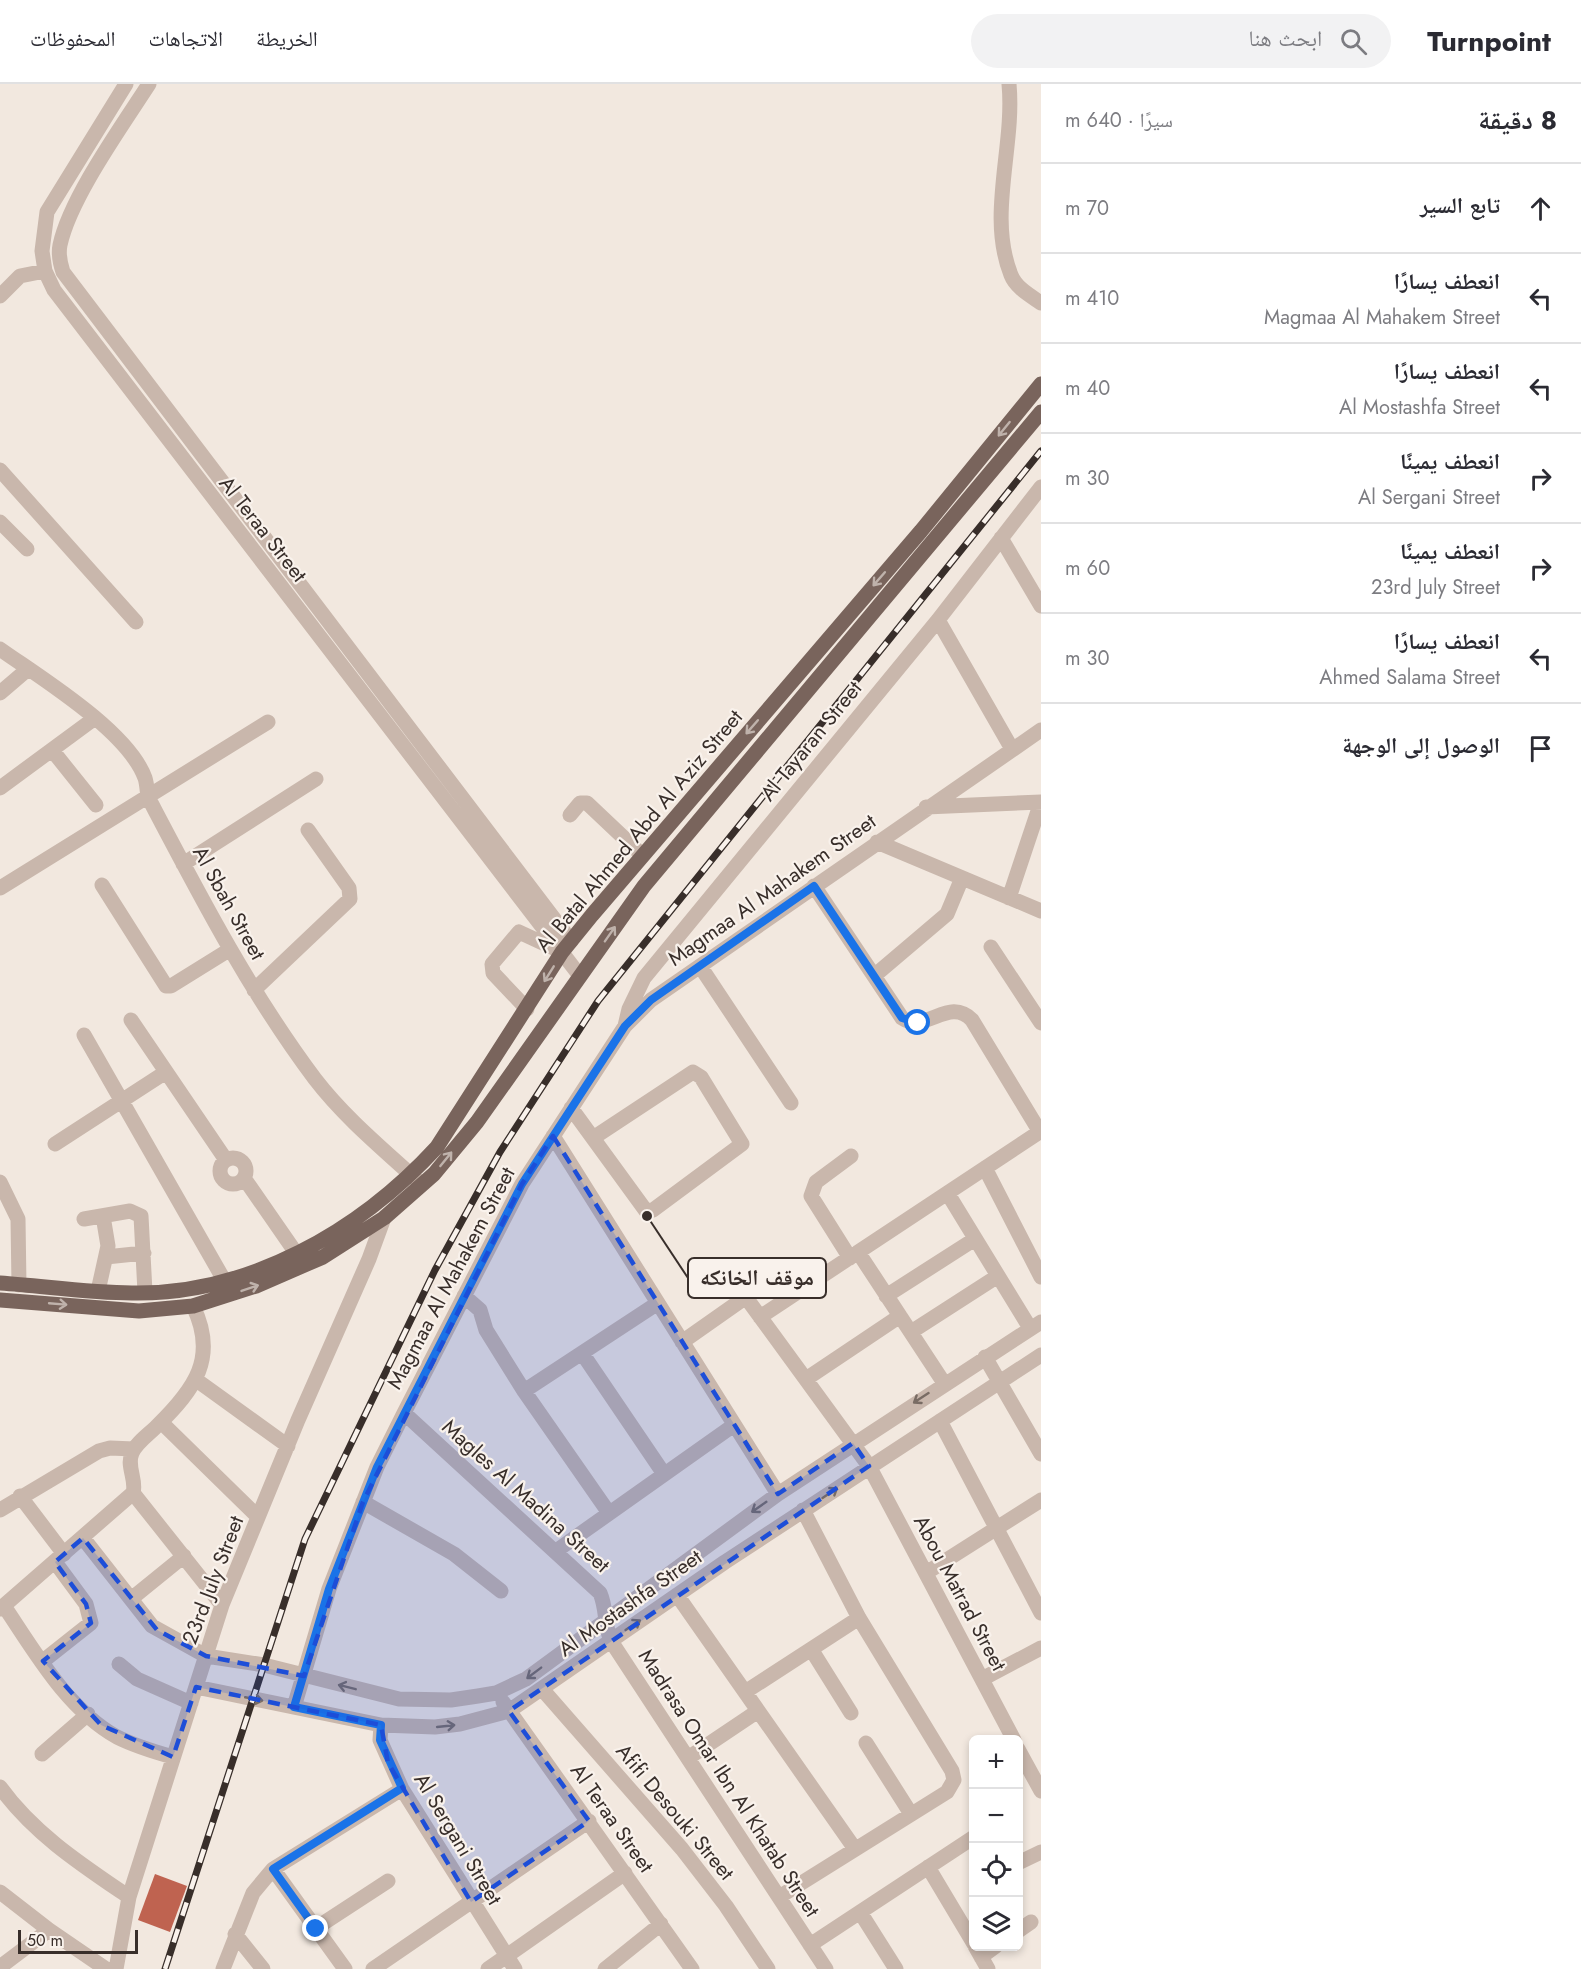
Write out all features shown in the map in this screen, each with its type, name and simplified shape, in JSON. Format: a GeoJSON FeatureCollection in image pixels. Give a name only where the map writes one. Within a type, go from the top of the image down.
{"type":"FeatureCollection","features":[{"type":"Feature","properties":{"kind":"main road","name":"Al Batal Ahmed Abd Al Aziz Street"},"geometry":{"type":"LineString","coordinates":[[0,1300],[139,1311],[193,1306],[256,1286],[323,1257],[384,1218],[417,1179],[567,947],[642,855],[921,531],[1041,384]]}},
{"type":"Feature","properties":{"kind":"main road","name":"Al Batal Ahmed Abd Al Aziz Street"},"geometry":{"type":"LineString","coordinates":[[0,1283],[98,1291],[145,1292],[224,1280],[296,1253],[333,1234],[417,1179],[434,1174],[477,1122],[644,886],[1041,412]]}},
{"type":"Feature","properties":{"kind":"street","name":"Al Teraa Street"},"geometry":{"type":"LineString","coordinates":[[126,84],[47,212],[42,251],[45,271],[61,299],[567,947]]}},
{"type":"Feature","properties":{"kind":"street","name":"Al Teraa Street"},"geometry":{"type":"LineString","coordinates":[[149,84],[74,205],[59,246],[59,258],[63,272],[567,947],[580,976]]}},
{"type":"Feature","properties":{"kind":"street"},"geometry":{"type":"LineString","coordinates":[[1009,84],[1011,116],[1000,224],[1011,276],[1020,288],[1041,303]]}},
{"type":"Feature","properties":{"kind":"street"},"geometry":{"type":"LineString","coordinates":[[0,297],[20,276],[45,271]]}},
{"type":"Feature","properties":{"kind":"street"},"geometry":{"type":"LineString","coordinates":[[0,470],[136,622]]}},
{"type":"Feature","properties":{"kind":"street","name":"Al Tayaran Street"},"geometry":{"type":"LineString","coordinates":[[625,1026],[629,1009],[644,978],[938,620],[1041,488]]}},
{"type":"Feature","properties":{"kind":"street"},"geometry":{"type":"LineString","coordinates":[[0,522],[27,549]]}},
{"type":"Feature","properties":{"kind":"street"},"geometry":{"type":"LineString","coordinates":[[1001,538],[1041,606]]}},
{"type":"Feature","properties":{"kind":"street"},"geometry":{"type":"LineString","coordinates":[[938,620],[1012,749]]}},
{"type":"Feature","properties":{"kind":"street","name":"Al Sbah Street"},"geometry":{"type":"LineString","coordinates":[[0,649],[95,718],[133,759],[145,778],[148,797],[183,864],[229,950],[254,990],[316,1080],[360,1129],[417,1179]]}},
{"type":"Feature","properties":{"kind":"street"},"geometry":{"type":"LineString","coordinates":[[0,693],[28,669]]}},
{"type":"Feature","properties":{"kind":"street"},"geometry":{"type":"LineString","coordinates":[[0,789],[95,718]]}},
{"type":"Feature","properties":{"kind":"street"},"geometry":{"type":"LineString","coordinates":[[0,888],[268,722]]}},
{"type":"Feature","properties":{"kind":"street","name":"Magmaa Al Mahakem Street"},"geometry":{"type":"LineString","coordinates":[[294,1707],[329,1589],[363,1502],[404,1413],[522,1184],[625,1026],[651,1000],[926,807],[1041,730]]}},
{"type":"Feature","properties":{"kind":"street"},"geometry":{"type":"LineString","coordinates":[[52,750],[96,805]]}},
{"type":"Feature","properties":{"kind":"street"},"geometry":{"type":"LineString","coordinates":[[183,864],[316,779]]}},
{"type":"Feature","properties":{"kind":"street"},"geometry":{"type":"LineString","coordinates":[[926,807],[1041,802],[1009,897]]}},
{"type":"Feature","properties":{"kind":"street"},"geometry":{"type":"LineString","coordinates":[[570,815],[580,803],[587,803],[642,855]]}},
{"type":"Feature","properties":{"kind":"street"},"geometry":{"type":"LineString","coordinates":[[254,990],[350,899],[350,888],[308,830]]}},
{"type":"Feature","properties":{"kind":"street"},"geometry":{"type":"LineString","coordinates":[[877,842],[1041,911]]}},
{"type":"Feature","properties":{"kind":"street"},"geometry":{"type":"LineString","coordinates":[[874,976],[943,918],[950,909],[962,878]]}},
{"type":"Feature","properties":{"kind":"street"},"geometry":{"type":"LineString","coordinates":[[102,885],[166,986],[171,986],[229,950]]}},
{"type":"Feature","properties":{"kind":"street"},"geometry":{"type":"LineString","coordinates":[[760,1317],[1041,1132],[967,1015],[954,1011],[918,1023],[907,1021],[814,886]]}},
{"type":"Feature","properties":{"kind":"street"},"geometry":{"type":"LineString","coordinates":[[527,1009],[493,973],[492,964],[519,932],[567,947]]}},
{"type":"Feature","properties":{"kind":"street"},"geometry":{"type":"LineString","coordinates":[[991,947],[1039,1014]]}},
{"type":"Feature","properties":{"kind":"street"},"geometry":{"type":"LineString","coordinates":[[700,966],[791,1103]]}},
{"type":"Feature","properties":{"kind":"street"},"geometry":{"type":"LineString","coordinates":[[130,1020],[226,1160],[220,1168],[222,1178],[230,1184],[244,1178],[296,1253]]}},
{"type":"Feature","properties":{"kind":"street"},"geometry":{"type":"LineString","coordinates":[[84,1035],[224,1280]]}},
{"type":"Feature","properties":{"kind":"street"},"geometry":{"type":"LineString","coordinates":[[55,1144],[166,1072]]}},
{"type":"Feature","properties":{"kind":"street"},"geometry":{"type":"LineString","coordinates":[[571,1108],[643,1208],[649,1211],[742,1144],[701,1077],[693,1072],[593,1138]]}},
{"type":"Feature","properties":{"kind":"street"},"geometry":{"type":"LineString","coordinates":[[553,1136],[778,1494]]}},
{"type":"Feature","properties":{"kind":"street"},"geometry":{"type":"LineString","coordinates":[[851,1156],[816,1182],[811,1196],[886,1296],[944,1383]]}},
{"type":"Feature","properties":{"kind":"street"},"geometry":{"type":"LineString","coordinates":[[985,1168],[1041,1277]]}},
{"type":"Feature","properties":{"kind":"street"},"geometry":{"type":"LineString","coordinates":[[0,1182],[18,1219],[19,1285]]}},
{"type":"Feature","properties":{"kind":"street"},"geometry":{"type":"LineString","coordinates":[[948,1194],[998,1276],[1036,1325]]}},
{"type":"Feature","properties":{"kind":"street"},"geometry":{"type":"LineString","coordinates":[[84,1219],[130,1211],[138,1213],[144,1219],[145,1292]]}},
{"type":"Feature","properties":{"kind":"street"},"geometry":{"type":"LineString","coordinates":[[98,1291],[106,1257],[107,1236],[103,1215]]}},
{"type":"Feature","properties":{"kind":"street","name":"23rd July Street"},"geometry":{"type":"LineString","coordinates":[[116,1969],[129,1897],[222,1605],[369,1259],[384,1218]]}},
{"type":"Feature","properties":{"kind":"street"},"geometry":{"type":"LineString","coordinates":[[886,1296],[975,1239]]}},
{"type":"Feature","properties":{"kind":"street"},"geometry":{"type":"LineString","coordinates":[[106,1257],[144,1253]]}},
{"type":"Feature","properties":{"kind":"street"},"geometry":{"type":"LineString","coordinates":[[910,1332],[998,1276]]}},
{"type":"Feature","properties":{"kind":"street","name":"Abou Matrad Street"},"geometry":{"type":"LineString","coordinates":[[734,1281],[869,1466],[1011,1735]]}},
{"type":"Feature","properties":{"kind":"street"},"geometry":{"type":"LineString","coordinates":[[464,1296],[480,1310],[486,1330],[524,1391],[609,1513]]}},
{"type":"Feature","properties":{"kind":"street"},"geometry":{"type":"LineString","coordinates":[[682,1342],[746,1297]]}},
{"type":"Feature","properties":{"kind":"street"},"geometry":{"type":"LineString","coordinates":[[524,1391],[658,1303]]}},
{"type":"Feature","properties":{"kind":"street"},"geometry":{"type":"LineString","coordinates":[[173,1757],[118,1737],[88,1714],[2,1608],[132,1493],[134,1486],[130,1463],[134,1449],[161,1422],[195,1379],[201,1366],[205,1338],[193,1306]]}},
{"type":"Feature","properties":{"kind":"street"},"geometry":{"type":"LineString","coordinates":[[806,1379],[900,1316]]}},
{"type":"Feature","properties":{"kind":"street","name":"Al Mostashfa Street"},"geometry":{"type":"LineString","coordinates":[[206,1656],[264,1665],[399,1699],[452,1700],[496,1692],[525,1679],[778,1494],[944,1383],[1036,1325]]}},
{"type":"Feature","properties":{"kind":"street"},"geometry":{"type":"LineString","coordinates":[[582,1353],[664,1474]]}},
{"type":"Feature","properties":{"kind":"street","name":"Al Mostashfa Street"},"geometry":{"type":"LineString","coordinates":[[196,1687],[381,1725],[435,1727],[460,1724],[509,1711],[803,1510],[1041,1355]]}},
{"type":"Feature","properties":{"kind":"street"},"geometry":{"type":"LineString","coordinates":[[986,1357],[1041,1454]]}},
{"type":"Feature","properties":{"kind":"street"},"geometry":{"type":"LineString","coordinates":[[195,1379],[288,1446]]}},
{"type":"Feature","properties":{"kind":"street","name":"Magles Al Madina Street"},"geometry":{"type":"LineString","coordinates":[[404,1413],[600,1593],[607,1609],[607,1617]]}},
{"type":"Feature","properties":{"kind":"street"},"geometry":{"type":"LineString","coordinates":[[940,1421],[1041,1613]]}},
{"type":"Feature","properties":{"kind":"street"},"geometry":{"type":"LineString","coordinates":[[161,1422],[258,1517]]}},
{"type":"Feature","properties":{"kind":"street"},"geometry":{"type":"LineString","coordinates":[[556,1551],[734,1425]]}},
{"type":"Feature","properties":{"kind":"street"},"geometry":{"type":"LineString","coordinates":[[0,1510],[99,1451],[110,1448],[134,1449]]}},
{"type":"Feature","properties":{"kind":"street"},"geometry":{"type":"LineString","coordinates":[[132,1493],[222,1605]]}},
{"type":"Feature","properties":{"kind":"street"},"geometry":{"type":"LineString","coordinates":[[20,1496],[60,1558],[86,1604],[91,1623],[43,1661]]}},
{"type":"Feature","properties":{"kind":"street"},"geometry":{"type":"LineString","coordinates":[[926,1573],[1041,1500]]}},
{"type":"Feature","properties":{"kind":"street"},"geometry":{"type":"LineString","coordinates":[[363,1502],[454,1554],[501,1591]]}},
{"type":"Feature","properties":{"kind":"street"},"geometry":{"type":"LineString","coordinates":[[779,1897],[947,1792],[953,1785],[953,1776],[859,1618],[803,1510]]}},
{"type":"Feature","properties":{"kind":"street"},"geometry":{"type":"LineString","coordinates":[[83,1538],[152,1626],[206,1656]]}},
{"type":"Feature","properties":{"kind":"street"},"geometry":{"type":"LineString","coordinates":[[131,1599],[184,1556]]}},
{"type":"Feature","properties":{"kind":"street"},"geometry":{"type":"LineString","coordinates":[[677,1595],[855,1849]]}},
{"type":"Feature","properties":{"kind":"street","name":"Madrasa Omar Ibn Al Khatab Street"},"geometry":{"type":"LineString","coordinates":[[607,1617],[607,1630],[611,1641],[826,1969]]}},
{"type":"Feature","properties":{"kind":"street"},"geometry":{"type":"LineString","coordinates":[[745,1692],[859,1618]]}},
{"type":"Feature","properties":{"kind":"street"},"geometry":{"type":"LineString","coordinates":[[982,1679],[1041,1648]]}},
{"type":"Feature","properties":{"kind":"street"},"geometry":{"type":"LineString","coordinates":[[811,1649],[852,1713]]}},
{"type":"Feature","properties":{"kind":"street"},"geometry":{"type":"LineString","coordinates":[[119,1664],[137,1679],[191,1703]]}},
{"type":"Feature","properties":{"kind":"street","name":"Afifi Desouki Street"},"geometry":{"type":"LineString","coordinates":[[542,1689],[682,1849],[726,1906],[768,1969]]}},
{"type":"Feature","properties":{"kind":"street","name":"Al Teraa Street"},"geometry":{"type":"LineString","coordinates":[[496,1692],[693,1969]]}},
{"type":"Feature","properties":{"kind":"street"},"geometry":{"type":"LineString","coordinates":[[688,1758],[758,1710]]}},
{"type":"Feature","properties":{"kind":"street"},"geometry":{"type":"LineString","coordinates":[[42,1754],[88,1714]]}},
{"type":"Feature","properties":{"kind":"street","name":"Al Sergani Street"},"geometry":{"type":"LineString","coordinates":[[381,1725],[380,1740],[402,1788],[511,1963]]}},
{"type":"Feature","properties":{"kind":"street"},"geometry":{"type":"LineString","coordinates":[[866,1743],[911,1814]]}},
{"type":"Feature","properties":{"kind":"street"},"geometry":{"type":"LineString","coordinates":[[1023,1758],[1040,1789]]}},
{"type":"Feature","properties":{"kind":"street"},"geometry":{"type":"LineString","coordinates":[[0,1787],[43,1835],[80,1864],[129,1897]]}},
{"type":"Feature","properties":{"kind":"street"},"geometry":{"type":"LineString","coordinates":[[223,1969],[254,1893],[273,1869],[402,1788]]}},
{"type":"Feature","properties":{"kind":"street"},"geometry":{"type":"LineString","coordinates":[[373,1969],[589,1821]]}},
{"type":"Feature","properties":{"kind":"street"},"geometry":{"type":"LineString","coordinates":[[810,1945],[969,1840]]}},
{"type":"Feature","properties":{"kind":"street"},"geometry":{"type":"LineString","coordinates":[[1023,1861],[1041,1852]]}},
{"type":"Feature","properties":{"kind":"street"},"geometry":{"type":"LineString","coordinates":[[928,1867],[980,1954]]}},
{"type":"Feature","properties":{"kind":"street"},"geometry":{"type":"LineString","coordinates":[[273,1869],[345,1969]]}},
{"type":"Feature","properties":{"kind":"street"},"geometry":{"type":"LineString","coordinates":[[488,1969],[511,1963],[625,1873]]}},
{"type":"Feature","properties":{"kind":"street"},"geometry":{"type":"LineString","coordinates":[[316,1929],[388,1881]]}},
{"type":"Feature","properties":{"kind":"street"},"geometry":{"type":"LineString","coordinates":[[0,1892],[49,1930],[106,1969]]}},
{"type":"Feature","properties":{"kind":"street"},"geometry":{"type":"LineString","coordinates":[[860,1912],[896,1969]]}},
{"type":"Feature","properties":{"kind":"street"},"geometry":{"type":"LineString","coordinates":[[605,1969],[661,1924]]}},
{"type":"Feature","properties":{"kind":"street"},"geometry":{"type":"LineString","coordinates":[[0,1967],[49,1930]]}},
{"type":"Feature","properties":{"kind":"street"},"geometry":{"type":"LineString","coordinates":[[236,1934],[263,1969]]}},
{"type":"Feature","properties":{"kind":"highlighted area"},"geometry":{"type":"Polygon","coordinates":[[[553,1136],[778,1494],[853,1443],[869,1466],[509,1711],[589,1821],[471,1902],[388,1763],[381,1725],[196,1687],[173,1757],[101,1725],[43,1661],[91,1623],[86,1604],[55,1562],[83,1538],[157,1630],[206,1656],[304,1676],[363,1502],[522,1184],[553,1136]]]}},
{"type":"Feature","properties":{"kind":"building"},"geometry":{"type":"Polygon","coordinates":[[[155,1874],[187,1886],[170,1932],[138,1920],[155,1874]]]}},
{"type":"Feature","properties":{"kind":"railway"},"geometry":{"type":"LineString","coordinates":[[165,1969],[305,1539],[435,1270],[500,1152],[598,1001],[1041,451]]}},
{"type":"Feature","properties":{"kind":"place","name":"موقف الخانكه"},"geometry":{"type":"Point","coordinates":[647,1216]}},
{"type":"Feature","properties":{"kind":"route"},"geometry":{"type":"LineString","coordinates":[[316,1929],[273,1869],[402,1788],[388,1763],[380,1740],[381,1725],[294,1707],[329,1589],[377,1467],[522,1184],[625,1026],[651,1000],[814,886],[902,1018],[918,1023]]}}]}
